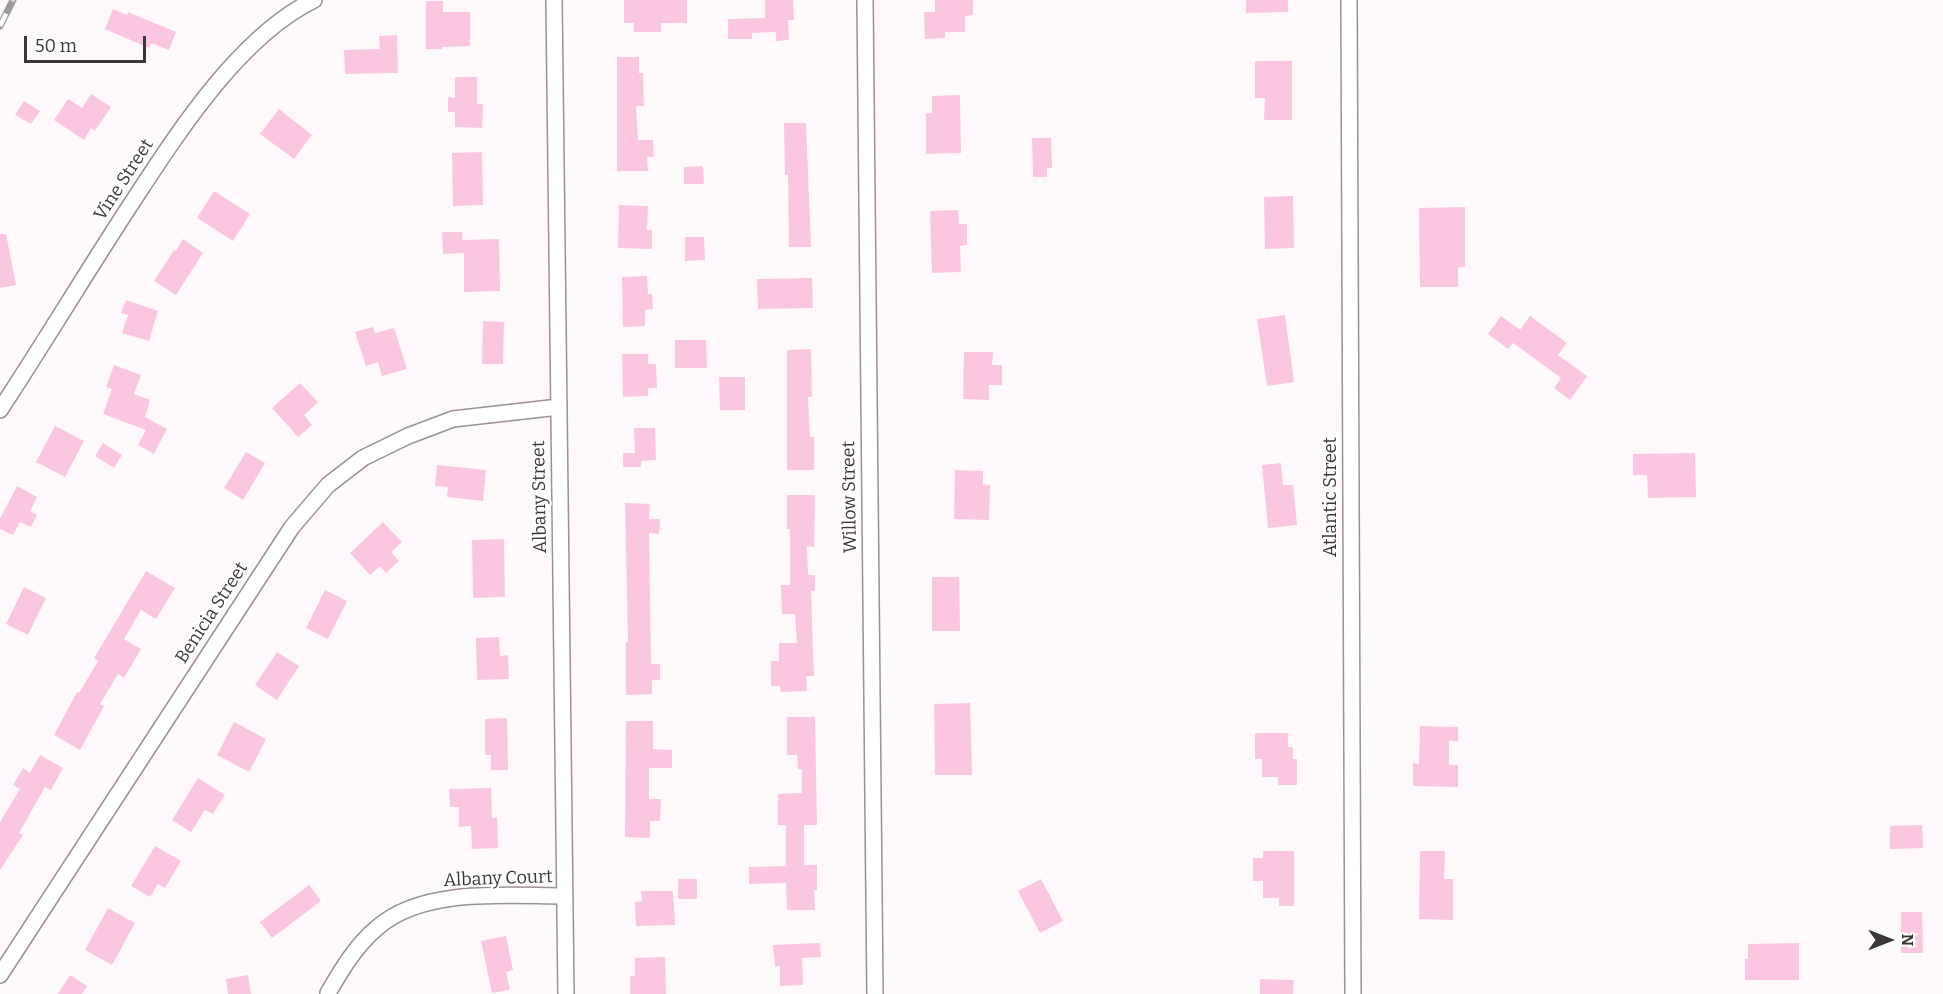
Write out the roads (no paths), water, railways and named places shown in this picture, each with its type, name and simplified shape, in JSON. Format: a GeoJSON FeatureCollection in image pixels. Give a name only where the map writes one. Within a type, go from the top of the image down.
{"type":"FeatureCollection","features":[{"type":"Feature","properties":{"kind":"street","name":"Vine Street"},"geometry":{"type":"LineString","coordinates":[[0,410],[179,130],[225,73],[266,33],[314,0]]}},
{"type":"Feature","properties":{"kind":"street","name":"Albany Street"},"geometry":{"type":"LineString","coordinates":[[554,0],[566,994]]}},
{"type":"Feature","properties":{"kind":"street","name":"Willow Street"},"geometry":{"type":"LineString","coordinates":[[865,0],[875,994]]}},
{"type":"Feature","properties":{"kind":"street","name":"Atlantic Street"},"geometry":{"type":"LineString","coordinates":[[1349,0],[1353,994]]}},
{"type":"Feature","properties":{"kind":"street","name":"Benicia Street"},"geometry":{"type":"LineString","coordinates":[[0,975],[292,527],[328,485],[372,454],[408,435],[453,419],[559,407]]}},
{"type":"Feature","properties":{"kind":"street","name":"Albany Court"},"geometry":{"type":"LineString","coordinates":[[328,993],[351,954],[379,926],[408,909],[440,899],[565,896]]}},
{"type":"Feature","properties":{"kind":"railway"},"geometry":{"type":"LineString","coordinates":[[0,26],[13,0]]}}]}
